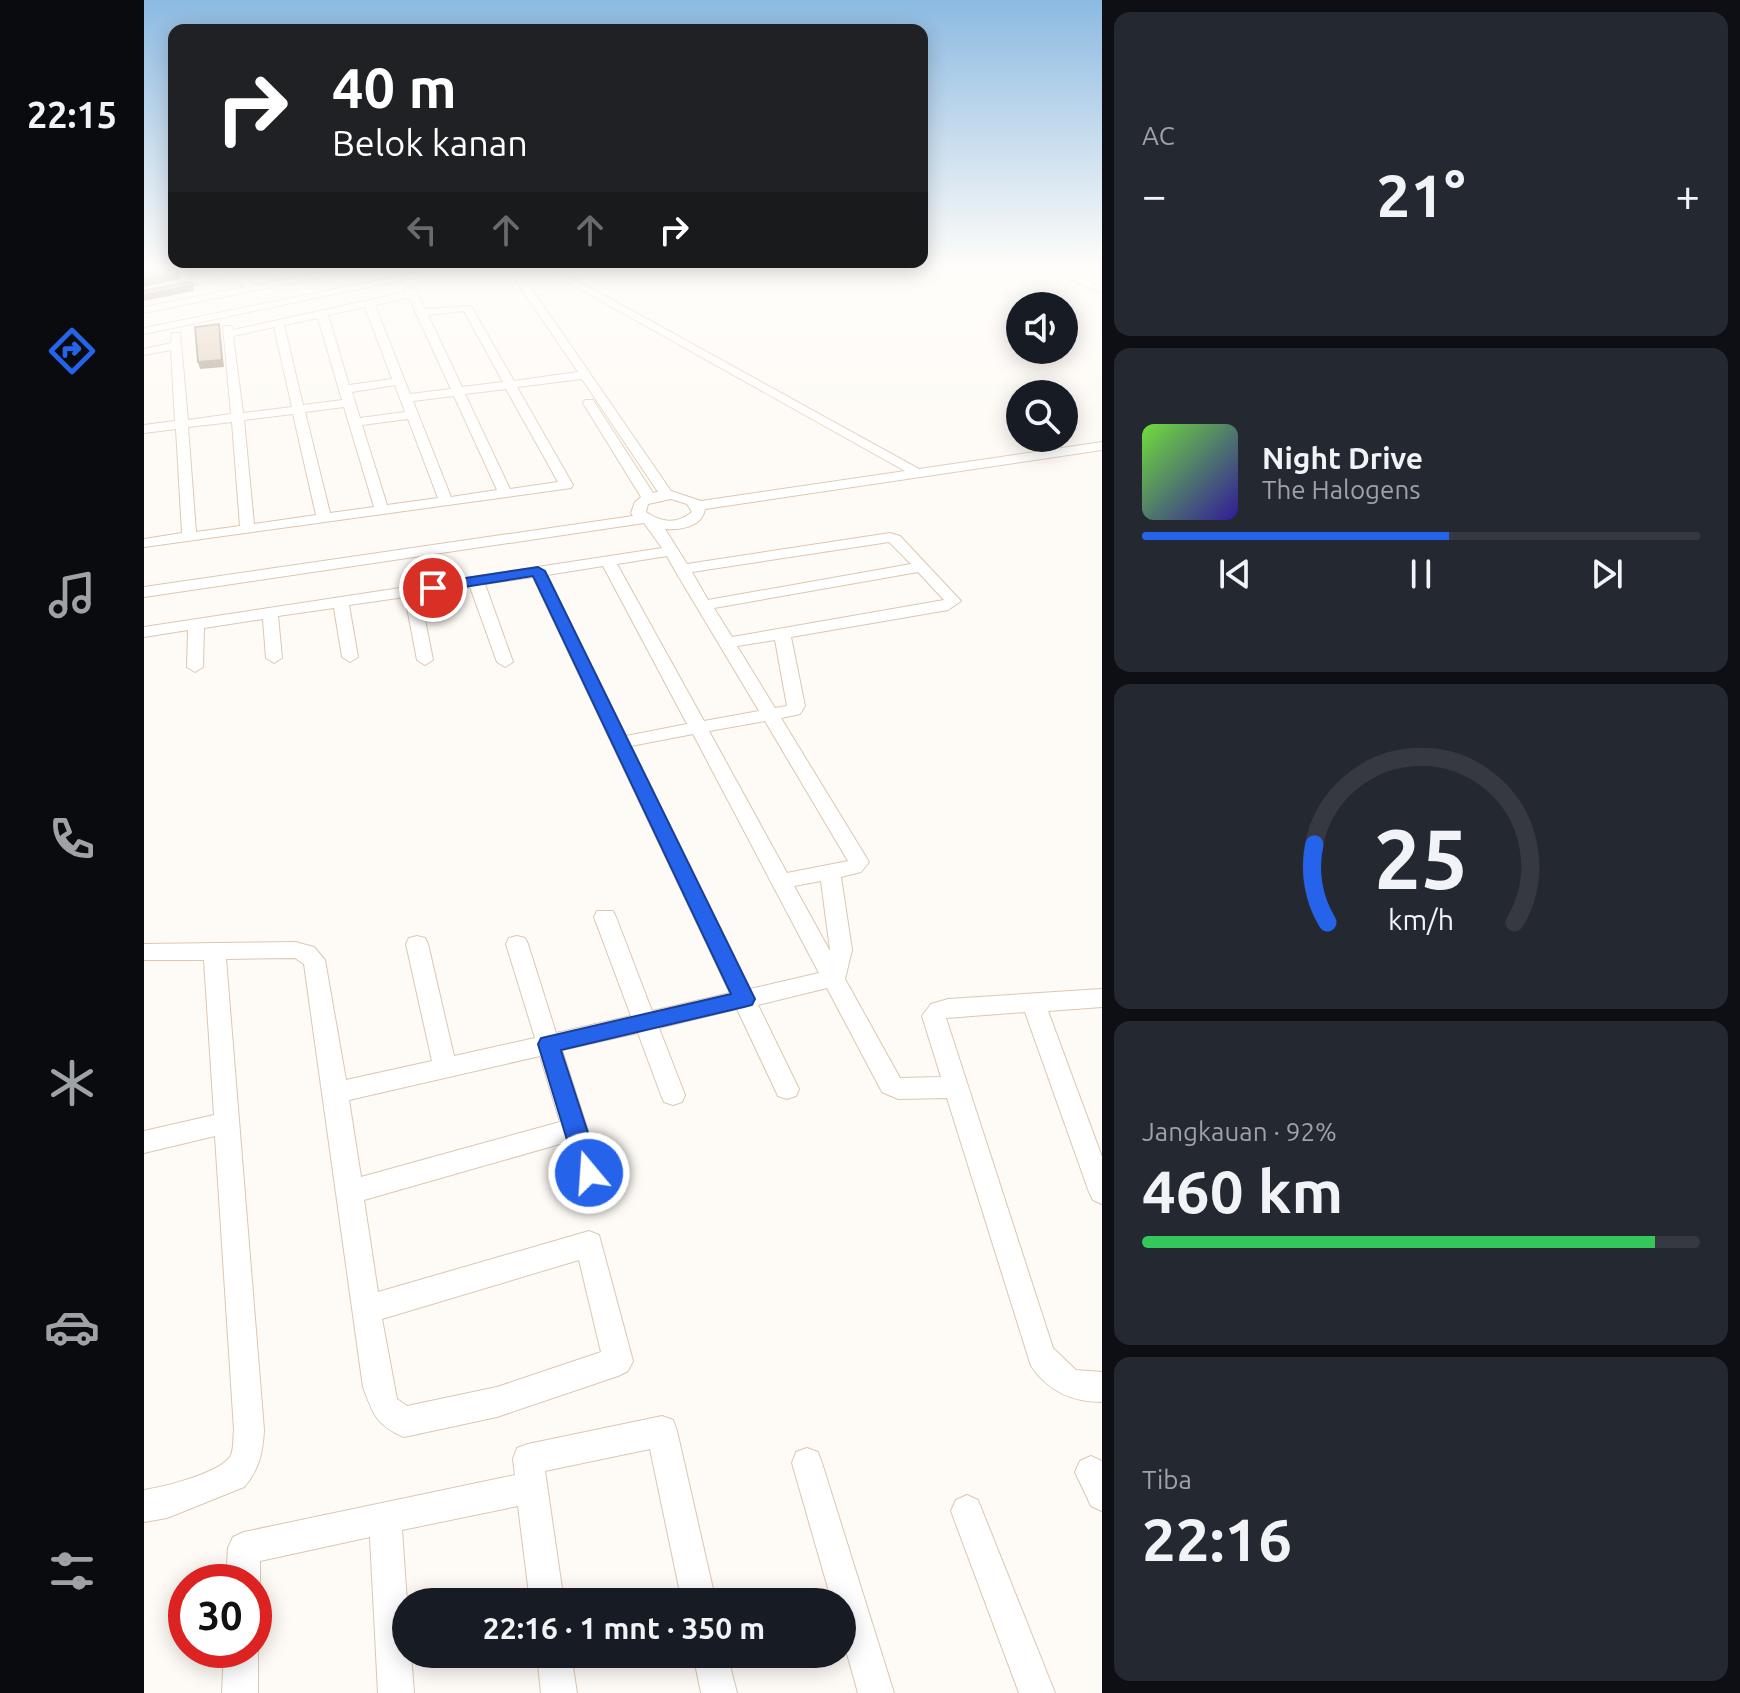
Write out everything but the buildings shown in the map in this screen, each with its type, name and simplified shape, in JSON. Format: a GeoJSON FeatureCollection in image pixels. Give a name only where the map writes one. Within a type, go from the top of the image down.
{"type":"FeatureCollection","features":[{"type":"Feature","properties":{"kind":"street"},"geometry":{"type":"LineString","coordinates":[[176,345],[189,537]]}},
{"type":"Feature","properties":{"kind":"street"},"geometry":{"type":"LineString","coordinates":[[229,345],[244,472],[247,529]]}},
{"type":"Feature","properties":{"kind":"street"},"geometry":{"type":"LineString","coordinates":[[283,345],[324,519]]}},
{"type":"Feature","properties":{"kind":"street"},"geometry":{"type":"LineString","coordinates":[[332,345],[382,511]]}},
{"type":"Feature","properties":{"kind":"street"},"geometry":{"type":"LineString","coordinates":[[386,345],[446,502]]}},
{"type":"Feature","properties":{"kind":"street"},"geometry":{"type":"LineString","coordinates":[[436,345],[506,494]]}},
{"type":"Feature","properties":{"kind":"street"},"geometry":{"type":"LineString","coordinates":[[144,543],[566,485],[488,345]]}},
{"type":"Feature","properties":{"kind":"street"},"geometry":{"type":"LineString","coordinates":[[556,345],[667,495]]}},
{"type":"Feature","properties":{"kind":"street"},"geometry":{"type":"LineString","coordinates":[[560,345],[579,376],[646,512],[859,862],[854,867],[782,881]]}},
{"type":"Feature","properties":{"kind":"street"},"geometry":{"type":"LineString","coordinates":[[687,345],[914,471]]}},
{"type":"Feature","properties":{"kind":"street"},"geometry":{"type":"LineString","coordinates":[[407,398],[579,376]]}},
{"type":"Feature","properties":{"kind":"street"},"geometry":{"type":"LineString","coordinates":[[345,389],[400,381]]}},
{"type":"Feature","properties":{"kind":"street"},"geometry":{"type":"LineString","coordinates":[[144,429],[350,403]]}},
{"type":"Feature","properties":{"kind":"street"},"geometry":{"type":"LineString","coordinates":[[355,422],[413,415]]}},
{"type":"Feature","properties":{"kind":"street"},"geometry":{"type":"LineString","coordinates":[[144,592],[646,512],[667,495],[680,496],[698,506],[914,471],[1102,446]]}},
{"type":"Feature","properties":{"kind":"street"},"geometry":{"type":"LineString","coordinates":[[144,580],[646,512],[683,524],[699,513],[698,506]]}},
{"type":"Feature","properties":{"kind":"street"},"geometry":{"type":"LineString","coordinates":[[682,569],[888,537],[895,539],[953,598],[952,604],[727,643]]}},
{"type":"Feature","properties":{"kind":"street"},"geometry":{"type":"LineString","coordinates":[[144,632],[672,551]]}},
{"type":"Feature","properties":{"kind":"street"},"geometry":{"type":"LineString","coordinates":[[608,561],[891,1085],[898,1089],[956,1087]]}},
{"type":"Feature","properties":{"kind":"street"},"geometry":{"type":"LineString","coordinates":[[704,605],[922,567]]}},
{"type":"Feature","properties":{"kind":"street"},"geometry":{"type":"LineString","coordinates":[[538,571],[787,1089]]}},
{"type":"Feature","properties":{"kind":"street"},"geometry":{"type":"LineString","coordinates":[[476,581],[505,662]]}},
{"type":"Feature","properties":{"kind":"street"},"geometry":{"type":"LineString","coordinates":[[412,591],[425,660]]}},
{"type":"Feature","properties":{"kind":"street"},"geometry":{"type":"LineString","coordinates":[[341,602],[350,657]]}},
{"type":"Feature","properties":{"kind":"street"},"geometry":{"type":"LineString","coordinates":[[270,613],[274,658]]}},
{"type":"Feature","properties":{"kind":"street"},"geometry":{"type":"LineString","coordinates":[[195,667],[196,624]]}},
{"type":"Feature","properties":{"kind":"street"},"geometry":{"type":"LineString","coordinates":[[622,742],[792,711],[796,706],[782,633]]}},
{"type":"Feature","properties":{"kind":"street"},"geometry":{"type":"LineString","coordinates":[[830,870],[841,950],[835,978]]}},
{"type":"Feature","properties":{"kind":"street"},"geometry":{"type":"LineString","coordinates":[[605,917],[673,1095]]}},
{"type":"Feature","properties":{"kind":"street"},"geometry":{"type":"LineString","coordinates":[[417,944],[445,1068]]}},
{"type":"Feature","properties":{"kind":"street"},"geometry":{"type":"LineString","coordinates":[[517,944],[596,1196]]}},
{"type":"Feature","properties":{"kind":"street"},"geometry":{"type":"LineString","coordinates":[[144,1506],[167,1502],[233,1476],[248,1453],[249,1430],[214,949]]}},
{"type":"Feature","properties":{"kind":"street"},"geometry":{"type":"LineString","coordinates":[[144,952],[295,950],[306,953],[314,960],[381,1400],[394,1418],[404,1422],[497,1402],[618,1361],[589,1244],[368,1309]]}},
{"type":"Feature","properties":{"kind":"street"},"geometry":{"type":"LineString","coordinates":[[336,1093],[835,978]]}},
{"type":"Feature","properties":{"kind":"street"},"geometry":{"type":"LineString","coordinates":[[1102,998],[1033,1001],[937,1011],[934,1016],[1041,1356],[1051,1371],[1066,1383],[1084,1388],[1102,1387]]}},
{"type":"Feature","properties":{"kind":"street"},"geometry":{"type":"LineString","coordinates":[[1033,1001],[1102,1192]]}},
{"type":"Feature","properties":{"kind":"street"},"geometry":{"type":"LineString","coordinates":[[144,1142],[226,1123]]}},
{"type":"Feature","properties":{"kind":"street"},"geometry":{"type":"LineString","coordinates":[[350,1192],[575,1129]]}},
{"type":"Feature","properties":{"kind":"street"},"geometry":{"type":"LineString","coordinates":[[545,1588],[528,1459],[662,1431],[696,1588]]}},
{"type":"Feature","properties":{"kind":"street"},"geometry":{"type":"LineString","coordinates":[[807,1463],[876,1693]]}},
{"type":"Feature","properties":{"kind":"street"},"geometry":{"type":"LineString","coordinates":[[244,1564],[244,1548],[532,1487]]}},
{"type":"Feature","properties":{"kind":"street"},"geometry":{"type":"LineString","coordinates":[[967,1511],[1037,1693]]}},
{"type":"Feature","properties":{"kind":"street"},"geometry":{"type":"LineString","coordinates":[[385,1518],[396,1693]]}},
{"type":"Feature","properties":{"kind":"street"},"geometry":{"type":"LineString","coordinates":[[240,1693],[241,1668]]}},
{"type":"Feature","properties":{"kind":"street"},"geometry":{"type":"LineString","coordinates":[[556,1668],[559,1693]]}},
{"type":"Feature","properties":{"kind":"street"},"geometry":{"type":"LineString","coordinates":[[713,1668],[719,1693]]}},
{"type":"Feature","properties":{"kind":"route"},"geometry":{"type":"LineString","coordinates":[[433,588],[538,571],[744,999],[548,1044],[589,1173]]}}]}
